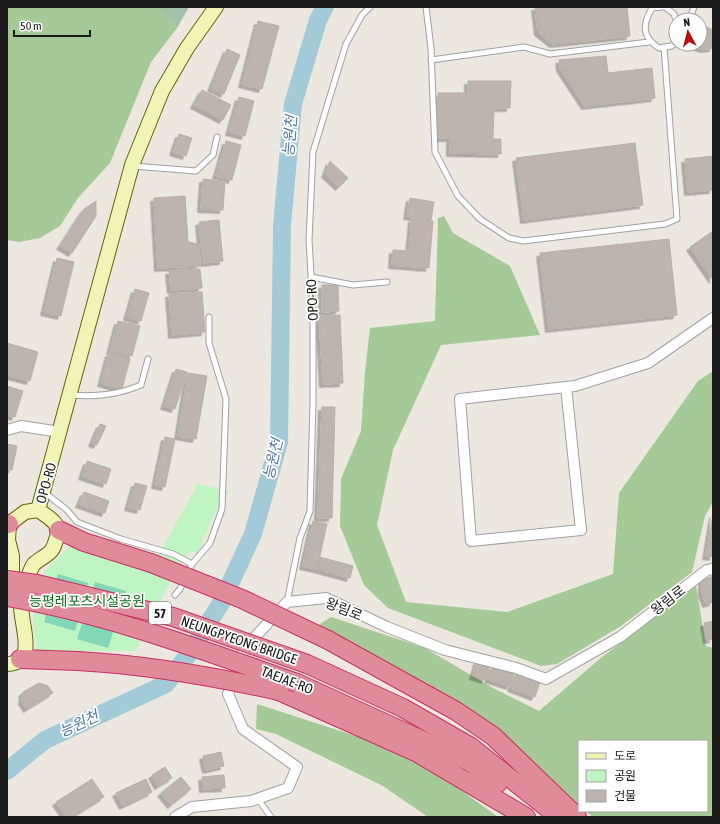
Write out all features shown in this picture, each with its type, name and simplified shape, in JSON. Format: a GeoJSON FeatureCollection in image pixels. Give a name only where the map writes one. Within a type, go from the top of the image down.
{"type":"FeatureCollection","features":[{"type":"Feature","properties":{"kind":"highway"},"geometry":{"type":"LineString","coordinates":[[59,530],[84,542],[151,564],[242,599],[328,640],[456,711],[493,736],[577,817]]}},
{"type":"Feature","properties":{"kind":"highway","name":"NEUNGPYEONG BRIDGE"},"geometry":{"type":"LineString","coordinates":[[7,580],[37,584],[173,617],[308,664]]}},
{"type":"Feature","properties":{"kind":"highway","name":"TAEJAE-RO"},"geometry":{"type":"LineString","coordinates":[[7,597],[162,636],[298,683],[470,762],[545,817]]}},
{"type":"Feature","properties":{"kind":"highway"},"geometry":{"type":"LineString","coordinates":[[14,662],[78,661],[131,664],[221,678],[279,691],[416,752],[526,817]]}},
{"type":"Feature","properties":{"kind":"highway","name":"TAEJAE-RO"},"geometry":{"type":"LineString","coordinates":[[308,664],[403,708],[471,747],[559,817]]}},
{"type":"Feature","properties":{"kind":"street","name":"OPO-RO"},"geometry":{"type":"LineString","coordinates":[[38,510],[71,395],[132,165],[162,91],[187,48],[216,7]]}},
{"type":"Feature","properties":{"kind":"street"},"geometry":{"type":"LineString","coordinates":[[566,387],[581,530],[471,541],[460,399],[566,387],[575,386],[648,362],[713,318]]}},
{"type":"Feature","properties":{"kind":"street"},"geometry":{"type":"LineString","coordinates":[[7,430],[21,426],[60,432]]}},
{"type":"Feature","properties":{"kind":"street","name":"OPO-RO"},"geometry":{"type":"LineString","coordinates":[[7,589],[12,571],[12,556],[8,540],[8,524],[25,512],[38,510],[49,517],[59,530]]}},
{"type":"Feature","properties":{"kind":"street"},"geometry":{"type":"LineString","coordinates":[[14,662],[26,650],[26,634],[21,615],[21,601],[33,565],[52,551],[59,530]]}},
{"type":"Feature","properties":{"kind":"street","name":"왕림로"},"geometry":{"type":"LineString","coordinates":[[287,602],[326,598],[387,627],[445,650],[516,668],[546,679],[620,637],[706,570],[713,569]]}},
{"type":"Feature","properties":{"kind":"street"},"geometry":{"type":"LineString","coordinates":[[175,817],[192,808],[251,801],[288,788],[297,767],[243,729],[228,694],[244,649],[287,602]]}},
{"type":"Feature","properties":{"kind":"lane","name":"OPO-RO"},"geometry":{"type":"LineString","coordinates":[[287,602],[300,538],[310,511],[313,403],[313,309],[308,240],[313,152],[346,44],[362,15],[370,7]]}},
{"type":"Feature","properties":{"kind":"lane"},"geometry":{"type":"LineString","coordinates":[[426,7],[432,60],[433,130],[435,152],[458,196],[480,219],[509,238],[523,242],[665,224],[677,219],[664,47]]}},
{"type":"Feature","properties":{"kind":"lane"},"geometry":{"type":"LineString","coordinates":[[649,42],[645,29],[646,18],[652,8],[664,7]]}},
{"type":"Feature","properties":{"kind":"lane"},"geometry":{"type":"LineString","coordinates":[[432,60],[524,47],[550,54],[649,42],[659,48],[668,46]]}},
{"type":"Feature","properties":{"kind":"lane"},"geometry":{"type":"LineString","coordinates":[[132,165],[196,171],[213,155],[218,137]]}},
{"type":"Feature","properties":{"kind":"lane"},"geometry":{"type":"LineString","coordinates":[[311,277],[353,285],[387,282]]}},
{"type":"Feature","properties":{"kind":"lane"},"geometry":{"type":"LineString","coordinates":[[175,594],[180,589],[192,564],[210,544],[222,509],[226,399],[209,343],[209,316]]}},
{"type":"Feature","properties":{"kind":"lane"},"geometry":{"type":"LineString","coordinates":[[71,395],[92,396],[121,393],[140,385],[148,359]]}},
{"type":"Feature","properties":{"kind":"lane"},"geometry":{"type":"LineString","coordinates":[[44,492],[67,510],[77,522],[121,539],[173,554],[192,564]]}},
{"type":"Feature","properties":{"kind":"lane"},"geometry":{"type":"LineString","coordinates":[[258,799],[271,817]]}},
{"type":"Feature","properties":{"kind":"green space"},"geometry":{"type":"Polygon","coordinates":[[[7,7],[156,8],[177,28],[151,62],[110,163],[78,198],[60,226],[40,238],[19,242],[7,240],[7,7]]]}},
{"type":"Feature","properties":{"kind":"green space"},"geometry":{"type":"Polygon","coordinates":[[[113,7],[189,7],[177,28],[156,8],[113,7]]]}},
{"type":"Feature","properties":{"kind":"green space"},"geometry":{"type":"Polygon","coordinates":[[[444,216],[453,233],[510,266],[540,335],[441,345],[393,450],[377,525],[406,602],[507,612],[613,574],[619,493],[698,381],[713,371],[713,502],[705,516],[692,572],[621,626],[557,664],[541,666],[388,608],[364,585],[340,526],[341,479],[361,431],[370,328],[435,321],[438,218],[444,216]]]}},
{"type":"Feature","properties":{"kind":"green space","name":"능평레포츠시설공원"},"geometry":{"type":"Polygon","coordinates":[[[198,484],[229,491],[214,514],[198,554],[190,551],[171,580],[136,651],[37,651],[33,622],[36,594],[45,570],[74,543],[150,570],[198,484]]]}},
{"type":"Feature","properties":{"kind":"green space"},"geometry":{"type":"Polygon","coordinates":[[[58,574],[88,583],[75,631],[44,622],[58,574]]]}},
{"type":"Feature","properties":{"kind":"green space"},"geometry":{"type":"Polygon","coordinates":[[[95,582],[126,591],[108,648],[77,639],[95,582]]]}},
{"type":"Feature","properties":{"kind":"green space"},"geometry":{"type":"Polygon","coordinates":[[[696,586],[706,646],[713,648],[713,817],[593,817],[586,812],[708,812],[708,740],[578,740],[578,805],[536,774],[317,626],[331,617],[425,648],[493,688],[539,711],[602,657],[696,586]]]}},
{"type":"Feature","properties":{"kind":"green space"},"geometry":{"type":"Polygon","coordinates":[[[257,704],[411,754],[498,817],[428,817],[383,786],[276,734],[256,729],[257,704]]]}},
{"type":"Feature","properties":{"kind":"building"},"geometry":{"type":"Polygon","coordinates":[[[535,7],[627,7],[630,36],[553,44],[538,32],[535,7]]]}},
{"type":"Feature","properties":{"kind":"building"},"geometry":{"type":"Polygon","coordinates":[[[258,21],[279,26],[262,89],[242,84],[258,21]]]}},
{"type":"Feature","properties":{"kind":"building"},"geometry":{"type":"Polygon","coordinates":[[[708,28],[713,30],[713,48],[708,49],[708,28]]]}},
{"type":"Feature","properties":{"kind":"building"},"geometry":{"type":"Polygon","coordinates":[[[227,49],[240,55],[224,94],[211,88],[227,49]]]}},
{"type":"Feature","properties":{"kind":"building"},"geometry":{"type":"Polygon","coordinates":[[[606,56],[608,73],[652,68],[655,98],[585,106],[560,68],[559,60],[606,56]]]}},
{"type":"Feature","properties":{"kind":"building"},"geometry":{"type":"Polygon","coordinates":[[[468,81],[511,81],[510,108],[494,108],[493,139],[501,139],[501,154],[450,153],[450,138],[438,138],[438,93],[468,93],[468,81]]]}},
{"type":"Feature","properties":{"kind":"building"},"geometry":{"type":"Polygon","coordinates":[[[202,90],[231,105],[223,120],[194,105],[202,90]]]}},
{"type":"Feature","properties":{"kind":"building"},"geometry":{"type":"Polygon","coordinates":[[[239,97],[254,101],[245,136],[229,132],[239,97]]]}},
{"type":"Feature","properties":{"kind":"building"},"geometry":{"type":"Polygon","coordinates":[[[179,134],[192,138],[186,156],[173,152],[179,134]]]}},
{"type":"Feature","properties":{"kind":"building"},"geometry":{"type":"Polygon","coordinates":[[[226,141],[241,145],[232,180],[216,176],[226,141]]]}},
{"type":"Feature","properties":{"kind":"building"},"geometry":{"type":"Polygon","coordinates":[[[635,143],[643,205],[524,220],[516,158],[635,143]]]}},
{"type":"Feature","properties":{"kind":"building"},"geometry":{"type":"Polygon","coordinates":[[[713,156],[713,190],[688,192],[685,159],[713,156]]]}},
{"type":"Feature","properties":{"kind":"building"},"geometry":{"type":"Polygon","coordinates":[[[330,161],[348,178],[339,187],[325,174],[330,161]]]}},
{"type":"Feature","properties":{"kind":"building"},"geometry":{"type":"Polygon","coordinates":[[[203,179],[225,181],[223,210],[201,209],[203,179]]]}},
{"type":"Feature","properties":{"kind":"building"},"geometry":{"type":"Polygon","coordinates":[[[185,196],[188,242],[199,244],[200,266],[158,268],[154,198],[185,196]]]}},
{"type":"Feature","properties":{"kind":"building"},"geometry":{"type":"Polygon","coordinates":[[[410,198],[434,202],[431,220],[407,216],[410,198]]]}},
{"type":"Feature","properties":{"kind":"building"},"geometry":{"type":"Polygon","coordinates":[[[96,201],[96,216],[72,253],[60,246],[84,209],[96,201]]]}},
{"type":"Feature","properties":{"kind":"building"},"geometry":{"type":"Polygon","coordinates":[[[412,219],[433,221],[429,268],[392,265],[393,250],[409,251],[412,219]]]}},
{"type":"Feature","properties":{"kind":"building"},"geometry":{"type":"Polygon","coordinates":[[[219,220],[223,261],[203,263],[199,222],[219,220]]]}},
{"type":"Feature","properties":{"kind":"building"},"geometry":{"type":"Polygon","coordinates":[[[713,231],[713,280],[690,247],[713,231]]]}},
{"type":"Feature","properties":{"kind":"building"},"geometry":{"type":"Polygon","coordinates":[[[669,239],[677,315],[549,329],[540,253],[669,239]]]}},
{"type":"Feature","properties":{"kind":"building"},"geometry":{"type":"Polygon","coordinates":[[[57,258],[74,262],[61,316],[44,312],[57,258]]]}},
{"type":"Feature","properties":{"kind":"building"},"geometry":{"type":"Polygon","coordinates":[[[200,269],[202,288],[171,290],[169,271],[200,269]]]}},
{"type":"Feature","properties":{"kind":"building"},"geometry":{"type":"Polygon","coordinates":[[[322,285],[338,285],[339,311],[322,312],[322,285]]]}},
{"type":"Feature","properties":{"kind":"building"},"geometry":{"type":"Polygon","coordinates":[[[135,289],[149,293],[141,321],[127,317],[135,289]]]}},
{"type":"Feature","properties":{"kind":"building"},"geometry":{"type":"Polygon","coordinates":[[[202,292],[205,332],[172,335],[169,294],[202,292]]]}},
{"type":"Feature","properties":{"kind":"building"},"geometry":{"type":"Polygon","coordinates":[[[340,315],[343,383],[323,384],[319,316],[340,315]]]}},
{"type":"Feature","properties":{"kind":"building"},"geometry":{"type":"Polygon","coordinates":[[[118,321],[140,326],[132,356],[110,351],[118,321]]]}},
{"type":"Feature","properties":{"kind":"building"},"geometry":{"type":"Polygon","coordinates":[[[7,343],[38,352],[30,381],[7,375],[7,343]]]}},
{"type":"Feature","properties":{"kind":"building"},"geometry":{"type":"Polygon","coordinates":[[[109,353],[130,359],[122,389],[101,383],[109,353]]]}},
{"type":"Feature","properties":{"kind":"building"},"geometry":{"type":"Polygon","coordinates":[[[176,369],[187,372],[175,409],[164,406],[176,369]]]}},
{"type":"Feature","properties":{"kind":"building"},"geometry":{"type":"Polygon","coordinates":[[[188,373],[207,376],[196,439],[178,436],[188,373]]]}},
{"type":"Feature","properties":{"kind":"building"},"geometry":{"type":"Polygon","coordinates":[[[7,386],[23,391],[15,417],[7,415],[7,386]]]}},
{"type":"Feature","properties":{"kind":"building"},"geometry":{"type":"Polygon","coordinates":[[[322,407],[335,407],[332,518],[318,518],[322,407]]]}},
{"type":"Feature","properties":{"kind":"building"},"geometry":{"type":"Polygon","coordinates":[[[100,424],[106,426],[97,445],[92,443],[100,424]]]}},
{"type":"Feature","properties":{"kind":"building"},"geometry":{"type":"Polygon","coordinates":[[[165,437],[175,439],[165,487],[155,485],[165,437]]]}},
{"type":"Feature","properties":{"kind":"building"},"geometry":{"type":"Polygon","coordinates":[[[7,444],[17,446],[12,470],[7,469],[7,444]]]}},
{"type":"Feature","properties":{"kind":"building"},"geometry":{"type":"Polygon","coordinates":[[[87,461],[111,469],[106,484],[82,476],[87,461]]]}},
{"type":"Feature","properties":{"kind":"building"},"geometry":{"type":"Polygon","coordinates":[[[135,483],[147,486],[140,510],[128,507],[135,483]]]}},
{"type":"Feature","properties":{"kind":"building"},"geometry":{"type":"Polygon","coordinates":[[[84,492],[109,501],[105,513],[79,504],[84,492]]]}},
{"type":"Feature","properties":{"kind":"building"},"geometry":{"type":"Polygon","coordinates":[[[713,514],[713,557],[706,556],[713,514]]]}},
{"type":"Feature","properties":{"kind":"building"},"geometry":{"type":"Polygon","coordinates":[[[313,521],[327,524],[317,569],[303,566],[313,521]]]}},
{"type":"Feature","properties":{"kind":"building"},"geometry":{"type":"Polygon","coordinates":[[[320,557],[353,566],[350,578],[317,569],[320,557]]]}},
{"type":"Feature","properties":{"kind":"building"},"geometry":{"type":"Polygon","coordinates":[[[713,576],[713,602],[706,604],[702,593],[702,580],[713,576]]]}},
{"type":"Feature","properties":{"kind":"building"},"geometry":{"type":"Polygon","coordinates":[[[713,621],[713,639],[707,640],[704,623],[713,621]]]}},
{"type":"Feature","properties":{"kind":"building"},"geometry":{"type":"Polygon","coordinates":[[[477,661],[490,665],[485,680],[473,676],[477,661]]]}},
{"type":"Feature","properties":{"kind":"building"},"geometry":{"type":"Polygon","coordinates":[[[492,666],[514,673],[510,686],[488,679],[492,666]]]}},
{"type":"Feature","properties":{"kind":"building"},"geometry":{"type":"Polygon","coordinates":[[[516,673],[540,682],[535,697],[511,688],[516,673]]]}},
{"type":"Feature","properties":{"kind":"building"},"geometry":{"type":"Polygon","coordinates":[[[39,683],[48,686],[53,693],[27,709],[22,701],[23,692],[39,683]]]}},
{"type":"Feature","properties":{"kind":"building"},"geometry":{"type":"Polygon","coordinates":[[[221,752],[224,766],[206,770],[203,756],[221,752]]]}},
{"type":"Feature","properties":{"kind":"building"},"geometry":{"type":"Polygon","coordinates":[[[165,767],[172,778],[158,786],[152,775],[165,767]]]}},
{"type":"Feature","properties":{"kind":"building"},"geometry":{"type":"Polygon","coordinates":[[[224,775],[225,788],[203,789],[202,777],[224,775]]]}},
{"type":"Feature","properties":{"kind":"building"},"geometry":{"type":"Polygon","coordinates":[[[181,777],[191,789],[171,805],[161,793],[181,777]]]}},
{"type":"Feature","properties":{"kind":"building"},"geometry":{"type":"Polygon","coordinates":[[[92,779],[104,797],[72,817],[66,817],[56,802],[92,779]]]}},
{"type":"Feature","properties":{"kind":"building"},"geometry":{"type":"Polygon","coordinates":[[[146,779],[152,792],[123,806],[116,793],[146,779]]]}},
{"type":"Feature","properties":{"kind":"waterway","name":"능원천"},"geometry":{"type":"LineString","coordinates":[[7,771],[45,740],[166,684],[191,651],[221,603],[253,534],[279,442],[282,225],[293,104],[318,20],[325,7]]}}]}
